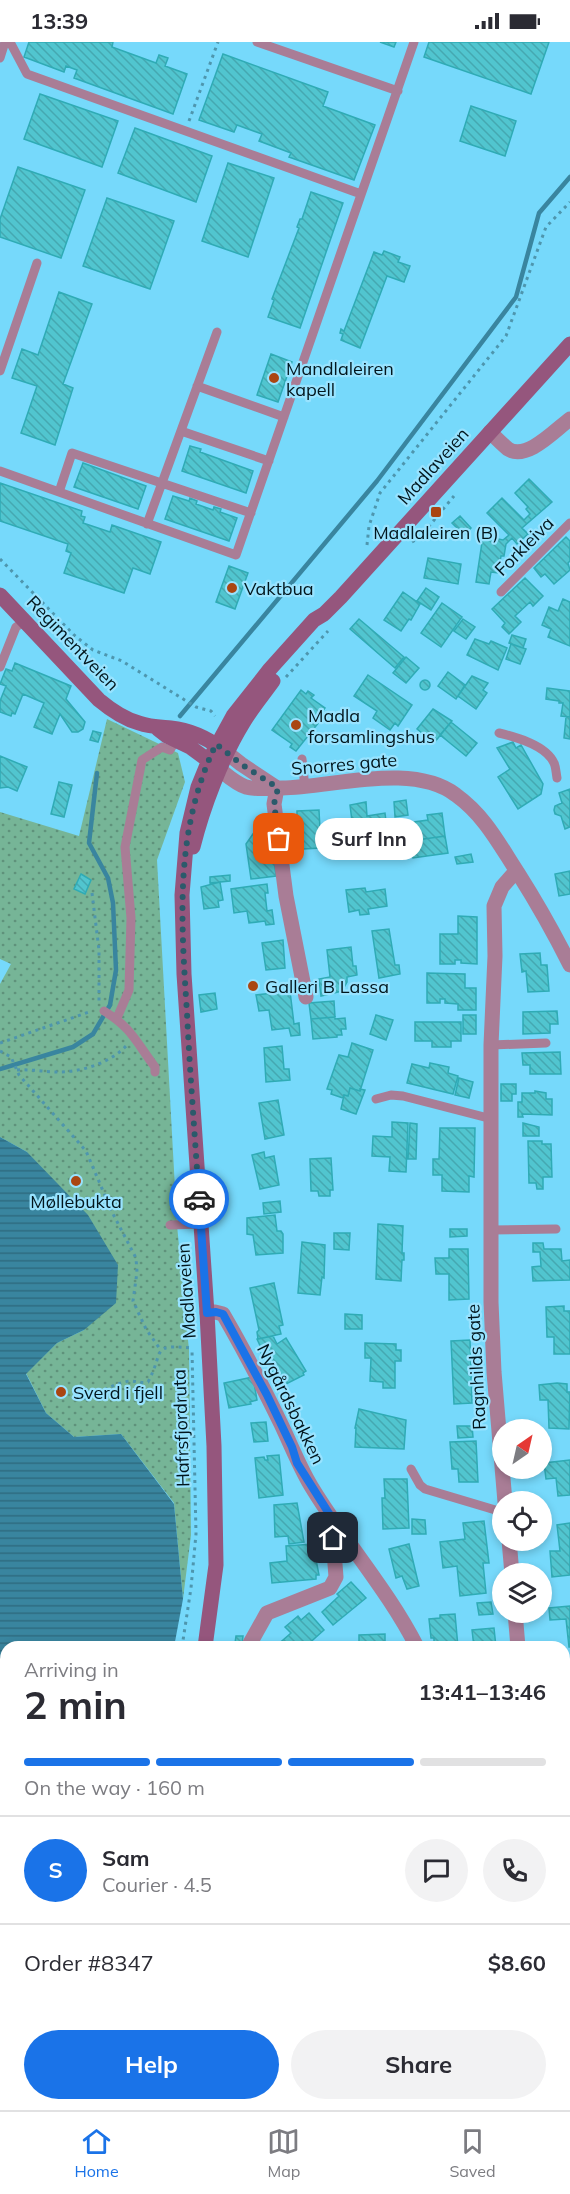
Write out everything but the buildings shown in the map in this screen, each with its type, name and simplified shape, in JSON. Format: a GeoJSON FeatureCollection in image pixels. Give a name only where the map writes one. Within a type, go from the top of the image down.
{"type":"FeatureCollection","features":[{"type":"Feature","properties":{"kind":"main road","name":"Madlaveien"},"geometry":{"type":"LineString","coordinates":[[206,1641],[216,1565],[214,1446],[184,974],[182,895],[187,832],[198,787],[222,748],[233,716],[270,669],[314,620],[324,614],[570,344]]}},
{"type":"Feature","properties":{"kind":"main road","name":"Regimentveien"},"geometry":{"type":"LineString","coordinates":[[0,595],[99,700],[124,718],[155,728],[167,736],[198,734],[222,748]]}},
{"type":"Feature","properties":{"kind":"main road","name":"Regimentveien"},"geometry":{"type":"LineString","coordinates":[[179,735],[214,764]]}},
{"type":"Feature","properties":{"kind":"street"},"geometry":{"type":"LineString","coordinates":[[490,432],[510,450],[520,452],[531,450],[570,419]]}},
{"type":"Feature","properties":{"kind":"street","name":"Snorres gate"},"geometry":{"type":"LineString","coordinates":[[222,748],[241,764],[278,788]]}},
{"type":"Feature","properties":{"kind":"street","name":"Snorres gate"},"geometry":{"type":"LineString","coordinates":[[214,764],[234,782],[248,788],[305,788],[395,778],[417,778],[435,783],[455,793],[491,829],[538,905],[570,964]]}},
{"type":"Feature","properties":{"kind":"street","name":"Snorres gate"},"geometry":{"type":"LineString","coordinates":[[278,788],[274,804],[288,906],[306,997]]}},
{"type":"Feature","properties":{"kind":"street","name":"Ragnhilds gate"},"geometry":{"type":"LineString","coordinates":[[504,1491],[491,1302],[491,1045],[495,956],[494,906],[502,887],[516,871]]}},
{"type":"Feature","properties":{"kind":"street","name":"Nygårdsbakken"},"geometry":{"type":"LineString","coordinates":[[207,1313],[223,1314],[267,1395],[292,1447],[297,1463],[411,1641]]}},
{"type":"Feature","properties":{"kind":"street"},"geometry":{"type":"LineString","coordinates":[[251,1641],[267,1613],[330,1588],[336,1577],[333,1538],[335,1523]]}},
{"type":"Feature","properties":{"kind":"street"},"geometry":{"type":"LineString","coordinates":[[516,1623],[517,1641]]}},
{"type":"Feature","properties":{"kind":"lane"},"geometry":{"type":"LineString","coordinates":[[0,58],[5,42]]}},
{"type":"Feature","properties":{"kind":"lane"},"geometry":{"type":"LineString","coordinates":[[10,42],[27,74],[361,194]]}},
{"type":"Feature","properties":{"kind":"lane"},"geometry":{"type":"LineString","coordinates":[[257,42],[398,91]]}},
{"type":"Feature","properties":{"kind":"lane"},"geometry":{"type":"LineString","coordinates":[[0,471],[236,555],[414,42]]}},
{"type":"Feature","properties":{"kind":"lane"},"geometry":{"type":"LineString","coordinates":[[0,371],[37,263]]}},
{"type":"Feature","properties":{"kind":"lane"},"geometry":{"type":"LineString","coordinates":[[147,524],[217,332]]}},
{"type":"Feature","properties":{"kind":"lane"},"geometry":{"type":"LineString","coordinates":[[197,386],[284,417]]}},
{"type":"Feature","properties":{"kind":"lane"},"geometry":{"type":"LineString","coordinates":[[181,431],[269,461]]}},
{"type":"Feature","properties":{"kind":"lane"},"geometry":{"type":"LineString","coordinates":[[59,492],[72,453],[251,513]]}},
{"type":"Feature","properties":{"kind":"lane","name":"Forkleiva"},"geometry":{"type":"LineString","coordinates":[[501,592],[570,522]]}},
{"type":"Feature","properties":{"kind":"lane"},"geometry":{"type":"LineString","coordinates":[[0,668],[16,627],[24,622]]}},
{"type":"Feature","properties":{"kind":"lane"},"geometry":{"type":"LineString","coordinates":[[499,733],[522,740],[544,752],[554,762],[557,778]]}},
{"type":"Feature","properties":{"kind":"lane"},"geometry":{"type":"LineString","coordinates":[[155,1072],[155,1066],[136,1037],[111,1015],[129,990],[131,918],[125,847],[142,760],[162,747],[170,750],[179,735]]}},
{"type":"Feature","properties":{"kind":"lane"},"geometry":{"type":"LineString","coordinates":[[302,759],[305,788]]}},
{"type":"Feature","properties":{"kind":"lane"},"geometry":{"type":"LineString","coordinates":[[491,1045],[546,1043]]}},
{"type":"Feature","properties":{"kind":"lane"},"geometry":{"type":"LineString","coordinates":[[376,1099],[391,1095],[403,1096],[492,1119]]}},
{"type":"Feature","properties":{"kind":"lane"},"geometry":{"type":"LineString","coordinates":[[170,1225],[201,1224]]}},
{"type":"Feature","properties":{"kind":"lane"},"geometry":{"type":"LineString","coordinates":[[491,1230],[556,1228]]}},
{"type":"Feature","properties":{"kind":"lane"},"geometry":{"type":"LineString","coordinates":[[411,1469],[420,1485],[425,1488],[492,1509]]}},
{"type":"Feature","properties":{"kind":"path"},"geometry":{"type":"LineString","coordinates":[[185,131],[218,42]]}},
{"type":"Feature","properties":{"kind":"path"},"geometry":{"type":"LineString","coordinates":[[367,552],[369,526],[380,493],[506,336],[546,227],[570,202]]}},
{"type":"Feature","properties":{"kind":"path"},"geometry":{"type":"LineString","coordinates":[[0,559],[74,634],[93,650],[122,660],[196,707],[212,711],[216,717]]}},
{"type":"Feature","properties":{"kind":"path"},"geometry":{"type":"LineString","coordinates":[[0,1043],[99,1010],[99,950],[92,894]]}},
{"type":"Feature","properties":{"kind":"path"},"geometry":{"type":"LineString","coordinates":[[16,1068],[63,1072],[92,1066],[111,1059],[136,1037]]}},
{"type":"Feature","properties":{"kind":"path"},"geometry":{"type":"LineString","coordinates":[[0,1051],[11,1058],[16,1068],[86,1151],[112,1212],[136,1258],[137,1272],[133,1302],[146,1329],[160,1349]]}},
{"type":"Feature","properties":{"kind":"path","name":"Hafrsfjordruta"},"geometry":{"type":"LineString","coordinates":[[183,1641],[196,1534],[192,1339]]}},
{"type":"Feature","properties":{"kind":"path"},"geometry":{"type":"LineString","coordinates":[[84,1399],[123,1382],[133,1380],[141,1384],[148,1382],[160,1349],[165,1346],[192,1348]]}},
{"type":"Feature","properties":{"kind":"green space","name":"Møllebukta"},"geometry":{"type":"Polygon","coordinates":[[[107,719],[178,753],[185,782],[157,860],[177,1225],[189,1350],[191,1535],[183,1599],[174,1503],[121,1434],[74,1437],[46,1413],[26,1373],[57,1343],[84,1330],[27,1152],[0,1137],[0,984],[11,964],[0,959],[0,812],[79,836],[107,719]]]}},
{"type":"Feature","properties":{"kind":"water"},"geometry":{"type":"Polygon","coordinates":[[[0,1137],[27,1152],[88,1215],[118,1265],[116,1303],[84,1330],[57,1343],[26,1374],[46,1413],[74,1437],[121,1434],[174,1504],[183,1599],[175,1641],[0,1641],[0,1137]]]}},
{"type":"Feature","properties":{"kind":"waterway"},"geometry":{"type":"LineString","coordinates":[[180,716],[377,481],[516,297],[539,213],[570,177]]}},
{"type":"Feature","properties":{"kind":"waterway"},"geometry":{"type":"LineString","coordinates":[[0,1069],[73,1047],[93,1034],[110,1005],[116,970],[113,903],[108,878],[89,843],[97,773]]}},
{"type":"Feature","properties":{"kind":"way so far"},"geometry":{"type":"LineString","coordinates":[[199,1199],[184,974],[182,895],[187,832],[198,787],[216,744],[241,764],[278,788],[274,804],[279,839]]}},
{"type":"Feature","properties":{"kind":"place","name":"Mandlaleiren kapell"},"geometry":{"type":"Point","coordinates":[274,378]}},
{"type":"Feature","properties":{"kind":"place","name":"Madlaleiren (B)"},"geometry":{"type":"Point","coordinates":[436,512]}},
{"type":"Feature","properties":{"kind":"place","name":"Vaktbua"},"geometry":{"type":"Point","coordinates":[232,588]}},
{"type":"Feature","properties":{"kind":"place","name":"Madla forsamlingshus"},"geometry":{"type":"Point","coordinates":[296,725]}},
{"type":"Feature","properties":{"kind":"place","name":"Surf Inn"},"geometry":{"type":"Point","coordinates":[279,839]}},
{"type":"Feature","properties":{"kind":"place","name":"Galleri B Lassa"},"geometry":{"type":"Point","coordinates":[253,986]}},
{"type":"Feature","properties":{"kind":"place","name":"Møllebukta"},"geometry":{"type":"Point","coordinates":[76,1181]}},
{"type":"Feature","properties":{"kind":"place","name":"Sverd i fjell"},"geometry":{"type":"Point","coordinates":[61,1392]}},
{"type":"Feature","properties":{"kind":"route"},"geometry":{"type":"LineString","coordinates":[[199,1199],[207,1313],[223,1314],[249,1359],[292,1447],[297,1463],[335,1523],[333,1538]]}}]}
